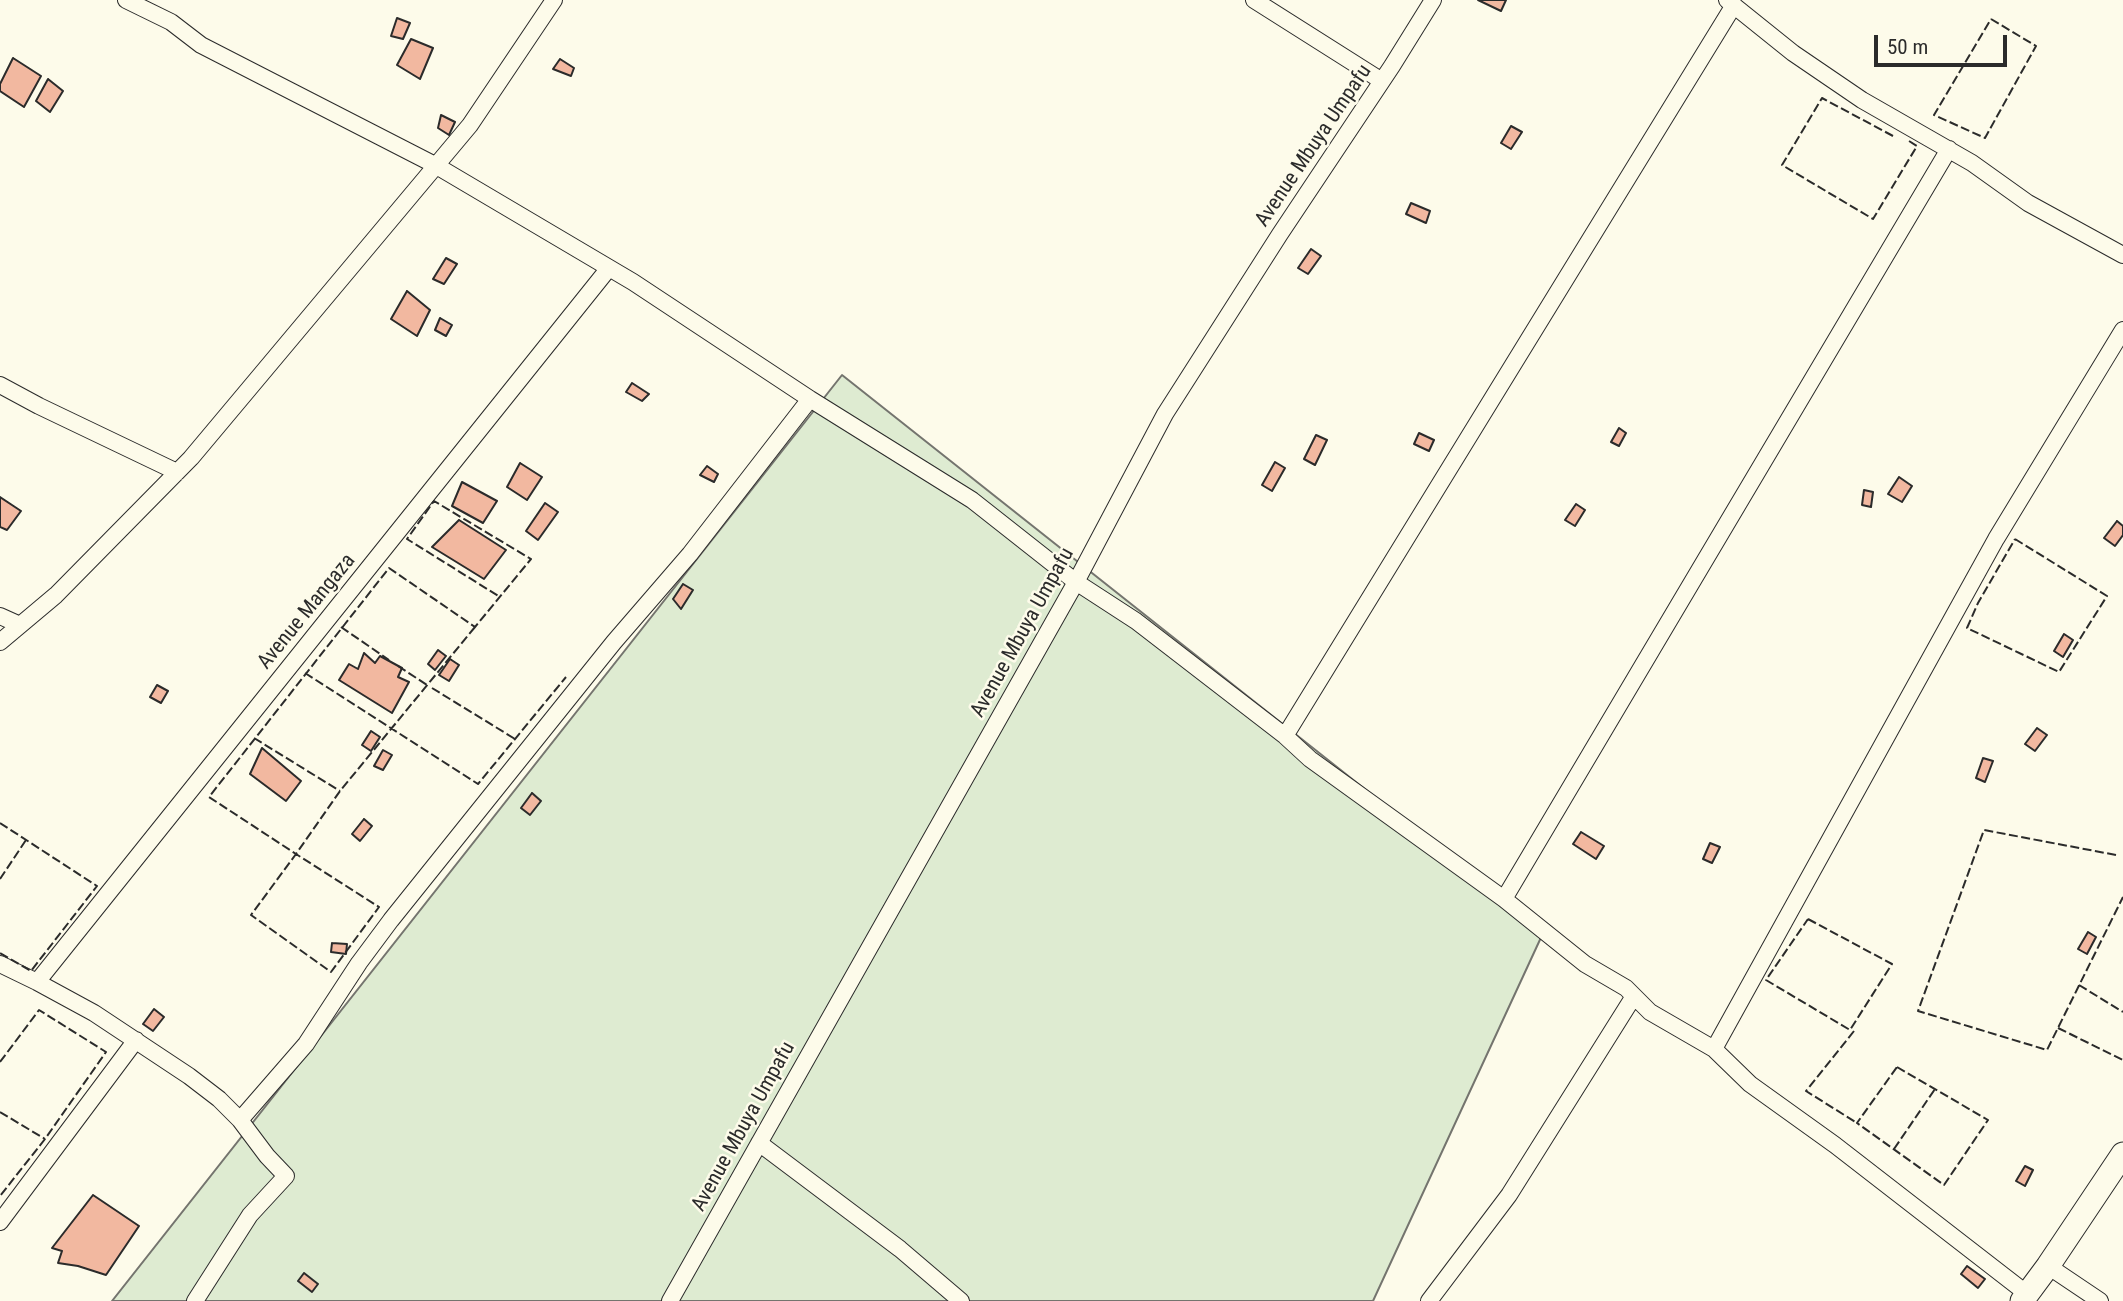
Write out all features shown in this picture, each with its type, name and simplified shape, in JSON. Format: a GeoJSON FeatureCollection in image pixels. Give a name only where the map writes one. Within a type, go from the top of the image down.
{"type":"FeatureCollection","features":[{"type":"Feature","properties":{"kind":"street"},"geometry":{"type":"LineString","coordinates":[[126,0],[171,22],[201,45],[435,165],[609,268],[810,399],[972,500],[1076,582],[1136,621],[1285,736],[1310,759],[1504,899],[1585,964],[1626,988],[1650,1012],[1714,1049],[1750,1084],[1835,1145],[2024,1297],[2123,1154]]}},
{"type":"Feature","properties":{"kind":"street"},"geometry":{"type":"LineString","coordinates":[[0,642],[56,595],[191,458],[470,125],[554,0]]}},
{"type":"Feature","properties":{"kind":"street"},"geometry":{"type":"LineString","coordinates":[[1254,0],[1382,82]]}},
{"type":"Feature","properties":{"kind":"street","name":"Avenue Mbuya Umpafu"},"geometry":{"type":"LineString","coordinates":[[670,1301],[1076,582],[1165,414],[1433,0]]}},
{"type":"Feature","properties":{"kind":"street"},"geometry":{"type":"LineString","coordinates":[[1285,736],[1730,3],[1793,53],[1862,100],[1949,149],[2028,202],[2123,255]]}},
{"type":"Feature","properties":{"kind":"street"},"geometry":{"type":"LineString","coordinates":[[1504,899],[1949,149]]}},
{"type":"Feature","properties":{"kind":"street","name":"Avenue Mangaza"},"geometry":{"type":"LineString","coordinates":[[37,982],[609,268]]}},
{"type":"Feature","properties":{"kind":"street"},"geometry":{"type":"LineString","coordinates":[[1714,1049],[1996,539],[2123,330]]}},
{"type":"Feature","properties":{"kind":"street"},"geometry":{"type":"LineString","coordinates":[[0,385],[177,472]]}},
{"type":"Feature","properties":{"kind":"street"},"geometry":{"type":"LineString","coordinates":[[240,1120],[306,1044],[359,963],[399,910],[614,642],[690,554],[810,399]]}},
{"type":"Feature","properties":{"kind":"street"},"geometry":{"type":"LineString","coordinates":[[0,616],[20,625]]}},
{"type":"Feature","properties":{"kind":"street"},"geometry":{"type":"LineString","coordinates":[[0,964],[94,1013],[209,1091],[240,1120],[286,1176],[250,1215],[195,1301]]}},
{"type":"Feature","properties":{"kind":"street"},"geometry":{"type":"LineString","coordinates":[[1429,1301],[1509,1195],[1634,996]]}},
{"type":"Feature","properties":{"kind":"street"},"geometry":{"type":"LineString","coordinates":[[0,1222],[136,1040]]}},
{"type":"Feature","properties":{"kind":"street"},"geometry":{"type":"LineString","coordinates":[[759,1143],[900,1249],[961,1301]]}},
{"type":"Feature","properties":{"kind":"street"},"geometry":{"type":"LineString","coordinates":[[2048,1266],[2100,1301]]}},
{"type":"Feature","properties":{"kind":"green space"},"geometry":{"type":"Polygon","coordinates":[[[842,375],[1544,931],[1373,1301],[112,1301],[842,375]]]}},
{"type":"Feature","properties":{"kind":"building"},"geometry":{"type":"Polygon","coordinates":[[[1478,0],[1506,0],[1501,11],[1478,0]]]}},
{"type":"Feature","properties":{"kind":"building"},"geometry":{"type":"Polygon","coordinates":[[[397,18],[410,23],[403,39],[391,36],[397,18]]]}},
{"type":"Feature","properties":{"kind":"building"},"geometry":{"type":"Polygon","coordinates":[[[411,39],[433,48],[420,79],[397,65],[411,39]]]}},
{"type":"Feature","properties":{"kind":"building"},"geometry":{"type":"Polygon","coordinates":[[[13,58],[41,76],[24,107],[0,91],[0,84],[13,58]]]}},
{"type":"Feature","properties":{"kind":"building"},"geometry":{"type":"Polygon","coordinates":[[[560,59],[574,68],[571,76],[553,69],[560,59]]]}},
{"type":"Feature","properties":{"kind":"building"},"geometry":{"type":"Polygon","coordinates":[[[48,79],[63,91],[50,112],[36,101],[48,79]]]}},
{"type":"Feature","properties":{"kind":"building"},"geometry":{"type":"Polygon","coordinates":[[[441,115],[455,122],[449,135],[438,128],[441,115]]]}},
{"type":"Feature","properties":{"kind":"building"},"geometry":{"type":"Polygon","coordinates":[[[1511,126],[1522,132],[1511,149],[1501,143],[1511,126]]]}},
{"type":"Feature","properties":{"kind":"building"},"geometry":{"type":"Polygon","coordinates":[[[1411,203],[1430,211],[1426,223],[1406,214],[1411,203]]]}},
{"type":"Feature","properties":{"kind":"building"},"geometry":{"type":"Polygon","coordinates":[[[1311,249],[1321,256],[1308,274],[1298,268],[1311,249]]]}},
{"type":"Feature","properties":{"kind":"building"},"geometry":{"type":"Polygon","coordinates":[[[446,258],[457,264],[444,284],[433,279],[446,258]]]}},
{"type":"Feature","properties":{"kind":"building"},"geometry":{"type":"Polygon","coordinates":[[[407,291],[430,310],[417,336],[391,319],[407,291]]]}},
{"type":"Feature","properties":{"kind":"building"},"geometry":{"type":"Polygon","coordinates":[[[440,318],[452,325],[446,336],[435,330],[440,318]]]}},
{"type":"Feature","properties":{"kind":"building"},"geometry":{"type":"Polygon","coordinates":[[[632,383],[649,394],[642,401],[626,392],[632,383]]]}},
{"type":"Feature","properties":{"kind":"building"},"geometry":{"type":"Polygon","coordinates":[[[1619,428],[1626,433],[1619,446],[1611,442],[1619,428]]]}},
{"type":"Feature","properties":{"kind":"building"},"geometry":{"type":"Polygon","coordinates":[[[1419,433],[1434,440],[1429,451],[1414,444],[1419,433]]]}},
{"type":"Feature","properties":{"kind":"building"},"geometry":{"type":"Polygon","coordinates":[[[1316,435],[1327,440],[1315,465],[1304,459],[1316,435]]]}},
{"type":"Feature","properties":{"kind":"building"},"geometry":{"type":"Polygon","coordinates":[[[1275,462],[1285,468],[1272,491],[1262,485],[1275,462]]]}},
{"type":"Feature","properties":{"kind":"building"},"geometry":{"type":"Polygon","coordinates":[[[520,463],[542,477],[527,500],[507,487],[520,463]]]}},
{"type":"Feature","properties":{"kind":"building"},"geometry":{"type":"Polygon","coordinates":[[[707,466],[718,474],[714,482],[700,475],[707,466]]]}},
{"type":"Feature","properties":{"kind":"building"},"geometry":{"type":"Polygon","coordinates":[[[1899,477],[1912,486],[1902,502],[1888,494],[1899,477]]]}},
{"type":"Feature","properties":{"kind":"building"},"geometry":{"type":"Polygon","coordinates":[[[462,482],[497,501],[483,523],[452,506],[462,482]]]}},
{"type":"Feature","properties":{"kind":"building"},"geometry":{"type":"Polygon","coordinates":[[[1864,490],[1873,492],[1871,507],[1862,505],[1864,490]]]}},
{"type":"Feature","properties":{"kind":"building"},"geometry":{"type":"Polygon","coordinates":[[[0,497],[21,511],[7,530],[0,527],[0,497]]]}},
{"type":"Feature","properties":{"kind":"building"},"geometry":{"type":"Polygon","coordinates":[[[545,503],[558,512],[538,540],[526,531],[545,503]]]}},
{"type":"Feature","properties":{"kind":"building"},"geometry":{"type":"Polygon","coordinates":[[[1576,504],[1585,510],[1575,526],[1565,520],[1576,504]]]}},
{"type":"Feature","properties":{"kind":"building"},"geometry":{"type":"Polygon","coordinates":[[[459,520],[506,550],[484,579],[432,547],[459,520]]]}},
{"type":"Feature","properties":{"kind":"building"},"geometry":{"type":"Polygon","coordinates":[[[2117,521],[2123,526],[2123,535],[2115,546],[2104,538],[2117,521]]]}},
{"type":"Feature","properties":{"kind":"building"},"geometry":{"type":"Polygon","coordinates":[[[683,584],[693,590],[681,609],[673,599],[683,584]]]}},
{"type":"Feature","properties":{"kind":"building"},"geometry":{"type":"Polygon","coordinates":[[[2064,634],[2073,640],[2063,657],[2054,651],[2064,634]]]}},
{"type":"Feature","properties":{"kind":"building"},"geometry":{"type":"Polygon","coordinates":[[[438,650],[446,656],[435,670],[428,664],[438,650]]]}},
{"type":"Feature","properties":{"kind":"building"},"geometry":{"type":"Polygon","coordinates":[[[364,653],[375,663],[380,656],[402,668],[398,677],[409,682],[392,713],[339,680],[349,664],[358,669],[364,653]]]}},
{"type":"Feature","properties":{"kind":"building"},"geometry":{"type":"Polygon","coordinates":[[[450,659],[459,665],[449,681],[439,675],[450,659]]]}},
{"type":"Feature","properties":{"kind":"building"},"geometry":{"type":"Polygon","coordinates":[[[157,685],[168,691],[161,703],[150,697],[157,685]]]}},
{"type":"Feature","properties":{"kind":"building"},"geometry":{"type":"Polygon","coordinates":[[[2037,728],[2047,735],[2035,751],[2025,744],[2037,728]]]}},
{"type":"Feature","properties":{"kind":"building"},"geometry":{"type":"Polygon","coordinates":[[[371,731],[380,737],[371,751],[362,745],[371,731]]]}},
{"type":"Feature","properties":{"kind":"building"},"geometry":{"type":"Polygon","coordinates":[[[262,748],[301,781],[286,801],[250,774],[262,748]]]}},
{"type":"Feature","properties":{"kind":"building"},"geometry":{"type":"Polygon","coordinates":[[[383,750],[392,755],[383,770],[374,766],[383,750]]]}},
{"type":"Feature","properties":{"kind":"building"},"geometry":{"type":"Polygon","coordinates":[[[1983,758],[1993,761],[1985,782],[1976,778],[1983,758]]]}},
{"type":"Feature","properties":{"kind":"building"},"geometry":{"type":"Polygon","coordinates":[[[532,793],[541,801],[530,815],[521,808],[532,793]]]}},
{"type":"Feature","properties":{"kind":"building"},"geometry":{"type":"Polygon","coordinates":[[[364,819],[372,826],[360,841],[352,834],[364,819]]]}},
{"type":"Feature","properties":{"kind":"building"},"geometry":{"type":"Polygon","coordinates":[[[1581,832],[1604,846],[1596,859],[1573,844],[1581,832]]]}},
{"type":"Feature","properties":{"kind":"building"},"geometry":{"type":"Polygon","coordinates":[[[1710,843],[1720,847],[1712,863],[1703,859],[1710,843]]]}},
{"type":"Feature","properties":{"kind":"building"},"geometry":{"type":"Polygon","coordinates":[[[2088,932],[2096,937],[2087,954],[2078,949],[2088,932]]]}},
{"type":"Feature","properties":{"kind":"building"},"geometry":{"type":"Polygon","coordinates":[[[332,943],[347,944],[346,954],[331,952],[332,943]]]}},
{"type":"Feature","properties":{"kind":"building"},"geometry":{"type":"Polygon","coordinates":[[[154,1009],[164,1017],[153,1031],[143,1024],[154,1009]]]}},
{"type":"Feature","properties":{"kind":"building"},"geometry":{"type":"Polygon","coordinates":[[[2025,1166],[2033,1170],[2025,1186],[2016,1181],[2025,1166]]]}},
{"type":"Feature","properties":{"kind":"building"},"geometry":{"type":"Polygon","coordinates":[[[93,1195],[139,1226],[106,1275],[58,1263],[62,1251],[52,1248],[93,1195]]]}},
{"type":"Feature","properties":{"kind":"building"},"geometry":{"type":"Polygon","coordinates":[[[1967,1266],[1985,1279],[1978,1288],[1961,1274],[1967,1266]]]}},
{"type":"Feature","properties":{"kind":"building"},"geometry":{"type":"Polygon","coordinates":[[[304,1273],[318,1284],[312,1292],[298,1281],[304,1273]]]}},
{"type":"Feature","properties":{"kind":"fence"},"geometry":{"type":"LineString","coordinates":[[1991,19],[2036,46],[1985,138],[1934,115],[1991,19]]}},
{"type":"Feature","properties":{"kind":"fence"},"geometry":{"type":"LineString","coordinates":[[1893,136],[1822,98],[1782,165],[1873,219],[1917,146],[1909,141]]}},
{"type":"Feature","properties":{"kind":"fence"},"geometry":{"type":"LineString","coordinates":[[475,627],[340,791],[296,854],[251,915],[331,972],[379,907],[296,854],[209,797],[389,568],[475,627],[531,559],[434,501],[407,539],[500,597]]}},
{"type":"Feature","properties":{"kind":"fence"},"geometry":{"type":"LineString","coordinates":[[2015,539],[2107,596],[2059,672],[1967,628],[1978,603],[2015,539]]}},
{"type":"Feature","properties":{"kind":"fence"},"geometry":{"type":"LineString","coordinates":[[341,627],[389,660]]}},
{"type":"Feature","properties":{"kind":"fence"},"geometry":{"type":"LineString","coordinates":[[398,666],[427,685]]}},
{"type":"Feature","properties":{"kind":"fence"},"geometry":{"type":"LineString","coordinates":[[305,673],[478,784],[566,677]]}},
{"type":"Feature","properties":{"kind":"fence"},"geometry":{"type":"LineString","coordinates":[[432,688],[515,739]]}},
{"type":"Feature","properties":{"kind":"fence"},"geometry":{"type":"LineString","coordinates":[[254,738],[340,791]]}},
{"type":"Feature","properties":{"kind":"fence"},"geometry":{"type":"LineString","coordinates":[[0,823],[97,886],[31,971],[0,953]]}},
{"type":"Feature","properties":{"kind":"fence"},"geometry":{"type":"LineString","coordinates":[[2116,855],[1984,830],[1918,1011],[2047,1050],[2123,897]]}},
{"type":"Feature","properties":{"kind":"fence"},"geometry":{"type":"LineString","coordinates":[[0,879],[26,840]]}},
{"type":"Feature","properties":{"kind":"fence"},"geometry":{"type":"LineString","coordinates":[[1808,919],[1892,964],[1850,1030],[1766,980],[1808,919]]}},
{"type":"Feature","properties":{"kind":"fence"},"geometry":{"type":"LineString","coordinates":[[2079,985],[2123,1012]]}},
{"type":"Feature","properties":{"kind":"fence"},"geometry":{"type":"LineString","coordinates":[[0,1062],[39,1010],[106,1052],[45,1139],[0,1196]]}},
{"type":"Feature","properties":{"kind":"fence"},"geometry":{"type":"LineString","coordinates":[[2058,1028],[2123,1060]]}},
{"type":"Feature","properties":{"kind":"fence"},"geometry":{"type":"LineString","coordinates":[[1854,1031],[1806,1091],[1857,1123]]}},
{"type":"Feature","properties":{"kind":"fence"},"geometry":{"type":"LineString","coordinates":[[1897,1067],[1988,1120],[1944,1185],[1857,1123],[1897,1067]]}},
{"type":"Feature","properties":{"kind":"fence"},"geometry":{"type":"LineString","coordinates":[[1894,1149],[1935,1089]]}},
{"type":"Feature","properties":{"kind":"fence"},"geometry":{"type":"LineString","coordinates":[[0,1112],[45,1139]]}}]}
